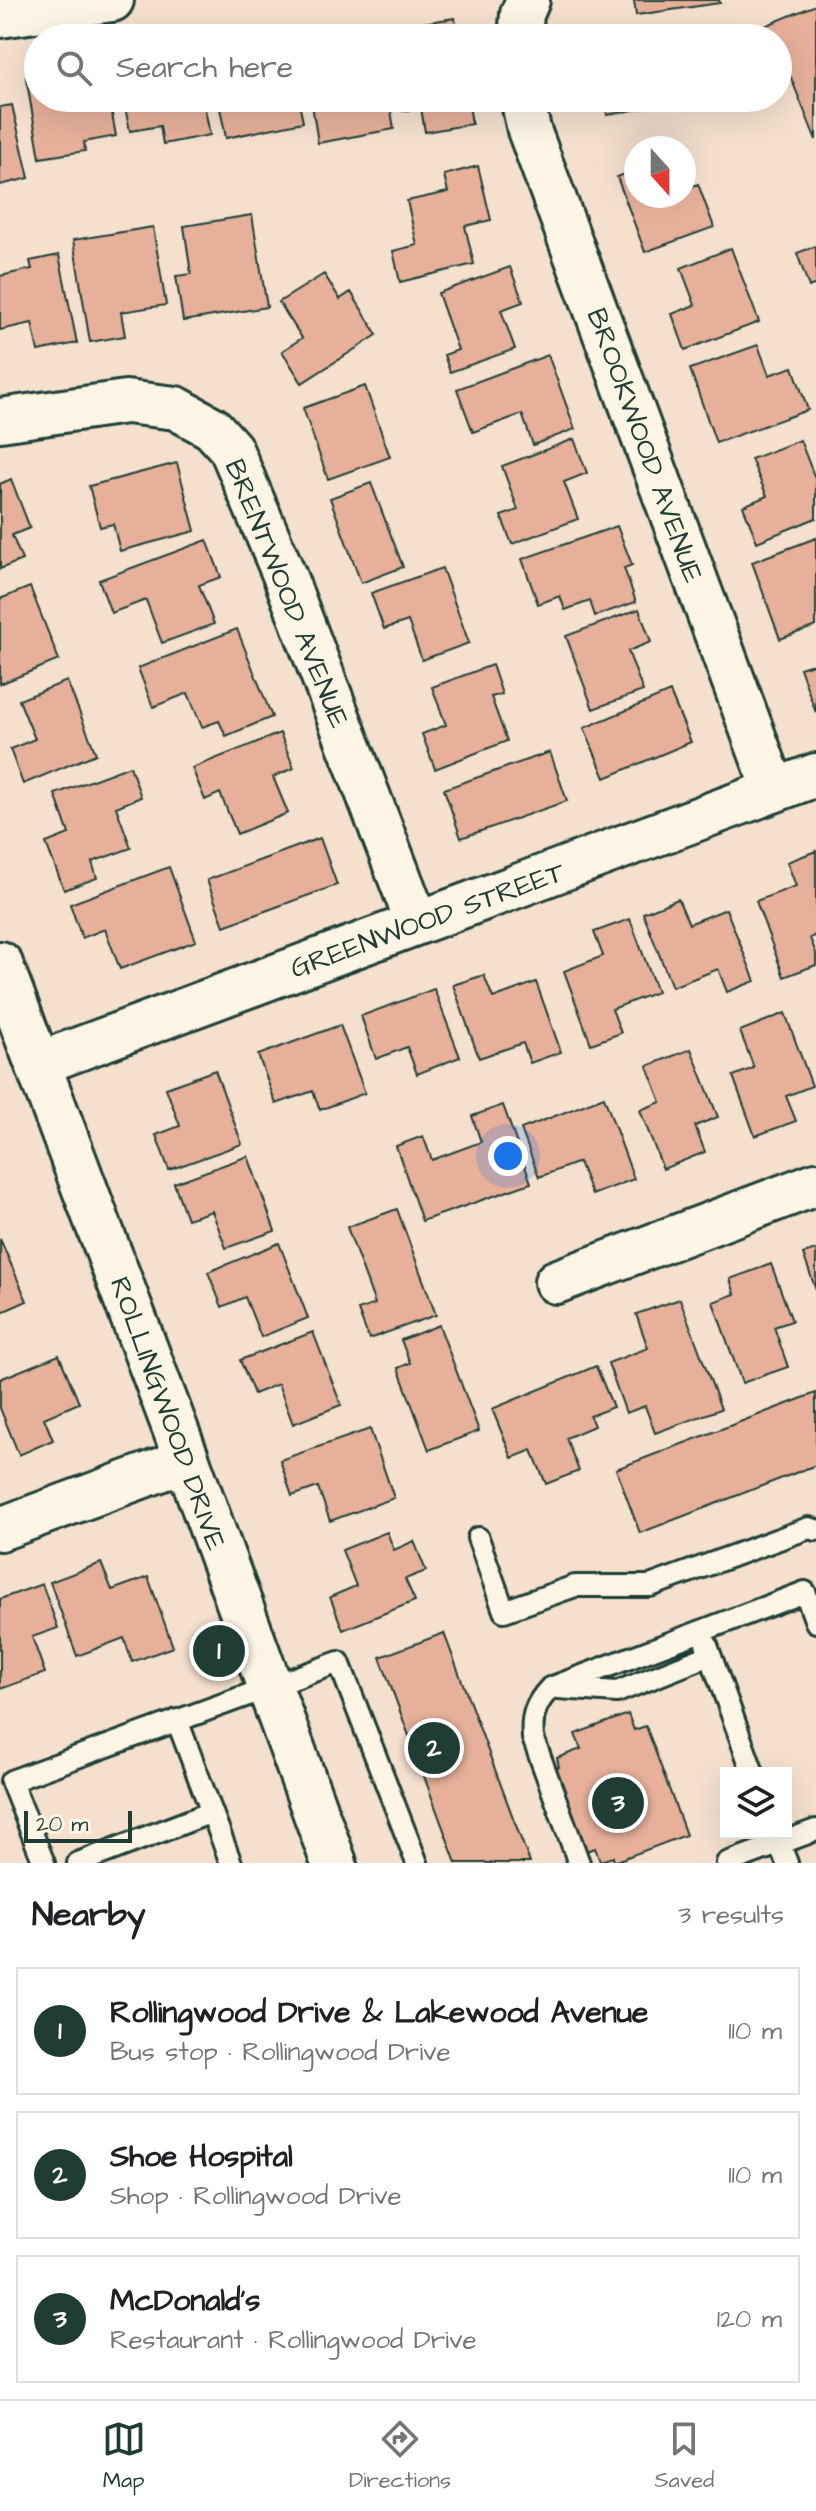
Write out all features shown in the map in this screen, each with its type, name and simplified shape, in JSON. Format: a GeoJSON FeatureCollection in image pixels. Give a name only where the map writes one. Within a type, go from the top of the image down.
{"type":"FeatureCollection","features":[{"type":"Feature","properties":{"kind":"street"},"geometry":{"type":"LineString","coordinates":[[0,16],[112,0]]}},
{"type":"Feature","properties":{"kind":"street"},"geometry":{"type":"LineString","coordinates":[[521,24],[528,0]]}},
{"type":"Feature","properties":{"kind":"street","name":"BROOKWOOD AVENUE"},"geometry":{"type":"LineString","coordinates":[[525,112],[529,130],[774,790]]}},
{"type":"Feature","properties":{"kind":"street","name":"BRENTWOOD AVENUE"},"geometry":{"type":"LineString","coordinates":[[0,420],[126,402],[176,408],[212,428],[231,449],[285,577],[417,923]]}},
{"type":"Feature","properties":{"kind":"street","name":"GREENWOOD STREET"},"geometry":{"type":"LineString","coordinates":[[38,1064],[816,775]]}},
{"type":"Feature","properties":{"kind":"street","name":"ROLLINGWOOD DRIVE"},"geometry":{"type":"LineString","coordinates":[[0,964],[187,1460],[334,1863]]}},
{"type":"Feature","properties":{"kind":"street"},"geometry":{"type":"LineString","coordinates":[[556,1282],[816,1184]]}},
{"type":"Feature","properties":{"kind":"street"},"geometry":{"type":"LineString","coordinates":[[0,1529],[187,1460]]}},
{"type":"Feature","properties":{"kind":"lane"},"geometry":{"type":"LineString","coordinates":[[478,1538],[504,1611],[575,1586],[650,1586],[809,1528],[816,1530]]}},
{"type":"Feature","properties":{"kind":"lane"},"geometry":{"type":"LineString","coordinates":[[579,1863],[533,1738],[531,1719],[538,1700],[550,1688],[805,1592],[816,1622]]}},
{"type":"Feature","properties":{"kind":"lane"},"geometry":{"type":"LineString","coordinates":[[701,1631],[751,1767]]}},
{"type":"Feature","properties":{"kind":"lane"},"geometry":{"type":"LineString","coordinates":[[550,1688],[617,1692],[710,1655]]}},
{"type":"Feature","properties":{"kind":"lane"},"geometry":{"type":"LineString","coordinates":[[44,1863],[6,1779],[339,1662],[417,1863]]}},
{"type":"Feature","properties":{"kind":"lane"},"geometry":{"type":"LineString","coordinates":[[177,1720],[231,1863]]}},
{"type":"Feature","properties":{"kind":"lane"},"geometry":{"type":"LineString","coordinates":[[78,1863],[212,1812]]}},
{"type":"Feature","properties":{"kind":"lane"},"geometry":{"type":"LineString","coordinates":[[792,1835],[816,1830]]}},
{"type":"Feature","properties":{"kind":"lane"},"geometry":{"type":"LineString","coordinates":[[727,1863],[775,1839]]}},
{"type":"Feature","properties":{"kind":"lane"},"geometry":{"type":"LineString","coordinates":[[777,1839],[787,1863]]}},
{"type":"Feature","properties":{"kind":"building"},"geometry":{"type":"Polygon","coordinates":[[[634,0],[719,0],[720,3],[636,15],[634,0]]]}},
{"type":"Feature","properties":{"kind":"building"},"geometry":{"type":"Polygon","coordinates":[[[816,5],[816,140],[792,80],[792,24],[769,24],[816,5]]]}},
{"type":"Feature","properties":{"kind":"building"},"geometry":{"type":"Polygon","coordinates":[[[455,18],[456,24],[416,24],[455,18]]]}},
{"type":"Feature","properties":{"kind":"building"},"geometry":{"type":"Polygon","coordinates":[[[12,105],[29,178],[0,185],[0,107],[12,105]]]}},
{"type":"Feature","properties":{"kind":"building"},"geometry":{"type":"Polygon","coordinates":[[[32,112],[112,112],[116,136],[84,142],[85,151],[40,158],[32,112]]]}},
{"type":"Feature","properties":{"kind":"building"},"geometry":{"type":"Polygon","coordinates":[[[126,112],[206,112],[210,135],[163,144],[160,126],[130,131],[126,112]]]}},
{"type":"Feature","properties":{"kind":"building"},"geometry":{"type":"Polygon","coordinates":[[[221,112],[301,112],[303,122],[226,138],[221,112]]]}},
{"type":"Feature","properties":{"kind":"building"},"geometry":{"type":"Polygon","coordinates":[[[313,112],[391,112],[394,129],[318,143],[313,112]]]}},
{"type":"Feature","properties":{"kind":"building"},"geometry":{"type":"Polygon","coordinates":[[[422,112],[470,112],[472,124],[425,132],[422,112]]]}},
{"type":"Feature","properties":{"kind":"building"},"geometry":{"type":"Polygon","coordinates":[[[478,166],[491,220],[465,226],[474,264],[400,282],[393,251],[417,245],[407,201],[448,192],[444,175],[478,166]]]}},
{"type":"Feature","properties":{"kind":"building"},"geometry":{"type":"Polygon","coordinates":[[[624,174],[624,196],[617,177],[624,174]]]}},
{"type":"Feature","properties":{"kind":"building"},"geometry":{"type":"Polygon","coordinates":[[[698,184],[714,227],[645,252],[629,208],[696,208],[698,184]]]}},
{"type":"Feature","properties":{"kind":"building"},"geometry":{"type":"Polygon","coordinates":[[[252,215],[267,307],[183,321],[176,276],[191,274],[184,226],[252,215]]]}},
{"type":"Feature","properties":{"kind":"building"},"geometry":{"type":"Polygon","coordinates":[[[153,227],[166,305],[121,312],[125,336],[90,342],[73,240],[153,227]]]}},
{"type":"Feature","properties":{"kind":"building"},"geometry":{"type":"Polygon","coordinates":[[[816,246],[816,284],[809,287],[797,253],[816,246]]]}},
{"type":"Feature","properties":{"kind":"building"},"geometry":{"type":"Polygon","coordinates":[[[731,248],[759,322],[685,350],[672,314],[695,305],[681,268],[731,248]]]}},
{"type":"Feature","properties":{"kind":"building"},"geometry":{"type":"Polygon","coordinates":[[[59,255],[77,343],[38,351],[32,323],[0,330],[0,276],[32,269],[30,261],[59,255]]]}},
{"type":"Feature","properties":{"kind":"building"},"geometry":{"type":"Polygon","coordinates":[[[510,267],[523,302],[501,310],[515,349],[450,372],[444,355],[458,350],[438,293],[510,267]]]}},
{"type":"Feature","properties":{"kind":"building"},"geometry":{"type":"Polygon","coordinates":[[[324,274],[340,299],[351,292],[377,335],[302,383],[282,351],[302,338],[279,302],[324,274]]]}},
{"type":"Feature","properties":{"kind":"building"},"geometry":{"type":"Polygon","coordinates":[[[758,345],[769,375],[793,367],[808,410],[716,443],[690,369],[758,345]]]}},
{"type":"Feature","properties":{"kind":"building"},"geometry":{"type":"Polygon","coordinates":[[[548,355],[575,429],[533,445],[522,414],[473,432],[457,389],[548,355]]]}},
{"type":"Feature","properties":{"kind":"building"},"geometry":{"type":"Polygon","coordinates":[[[365,386],[390,457],[328,479],[303,408],[365,386]]]}},
{"type":"Feature","properties":{"kind":"building"},"geometry":{"type":"Polygon","coordinates":[[[574,439],[587,473],[564,482],[578,519],[512,544],[501,516],[518,510],[502,466],[574,439]]]}},
{"type":"Feature","properties":{"kind":"building"},"geometry":{"type":"Polygon","coordinates":[[[800,440],[816,481],[816,518],[757,542],[743,506],[767,496],[751,459],[800,440]]]}},
{"type":"Feature","properties":{"kind":"building"},"geometry":{"type":"Polygon","coordinates":[[[177,463],[195,531],[120,551],[113,524],[100,527],[89,486],[177,463]]]}},
{"type":"Feature","properties":{"kind":"building"},"geometry":{"type":"Polygon","coordinates":[[[11,479],[30,528],[12,535],[22,560],[0,569],[0,484],[11,479]]]}},
{"type":"Feature","properties":{"kind":"building"},"geometry":{"type":"Polygon","coordinates":[[[371,483],[403,567],[361,583],[330,498],[371,483]]]}},
{"type":"Feature","properties":{"kind":"building"},"geometry":{"type":"Polygon","coordinates":[[[617,526],[632,565],[624,568],[636,602],[595,616],[590,601],[565,610],[560,596],[538,604],[522,559],[617,526]]]}},
{"type":"Feature","properties":{"kind":"building"},"geometry":{"type":"Polygon","coordinates":[[[816,538],[816,626],[780,639],[752,562],[816,538]]]}},
{"type":"Feature","properties":{"kind":"building"},"geometry":{"type":"Polygon","coordinates":[[[207,540],[221,577],[199,585],[214,624],[162,643],[146,600],[111,613],[99,580],[207,540]]]}},
{"type":"Feature","properties":{"kind":"building"},"geometry":{"type":"Polygon","coordinates":[[[442,568],[469,643],[422,660],[408,621],[384,629],[371,593],[442,568]]]}},
{"type":"Feature","properties":{"kind":"building"},"geometry":{"type":"Polygon","coordinates":[[[30,587],[59,660],[0,684],[0,599],[30,587]]]}},
{"type":"Feature","properties":{"kind":"building"},"geometry":{"type":"Polygon","coordinates":[[[639,609],[651,642],[628,651],[643,691],[593,709],[566,636],[639,609]]]}},
{"type":"Feature","properties":{"kind":"building"},"geometry":{"type":"Polygon","coordinates":[[[237,629],[272,717],[226,736],[219,721],[202,727],[188,693],[153,707],[138,668],[237,629]]]}},
{"type":"Feature","properties":{"kind":"building"},"geometry":{"type":"Polygon","coordinates":[[[816,663],[816,713],[800,668],[816,663]]]}},
{"type":"Feature","properties":{"kind":"building"},"geometry":{"type":"Polygon","coordinates":[[[492,665],[502,694],[491,697],[507,741],[435,769],[422,734],[446,725],[432,687],[492,665]]]}},
{"type":"Feature","properties":{"kind":"building"},"geometry":{"type":"Polygon","coordinates":[[[67,681],[96,754],[23,784],[10,749],[35,739],[19,700],[67,681]]]}},
{"type":"Feature","properties":{"kind":"building"},"geometry":{"type":"Polygon","coordinates":[[[670,692],[691,742],[605,778],[584,728],[670,692]]]}},
{"type":"Feature","properties":{"kind":"building"},"geometry":{"type":"Polygon","coordinates":[[[280,733],[294,768],[273,777],[288,813],[237,834],[220,793],[205,800],[192,768],[280,733]]]}},
{"type":"Feature","properties":{"kind":"building"},"geometry":{"type":"Polygon","coordinates":[[[550,752],[567,801],[461,838],[444,789],[550,752]]]}},
{"type":"Feature","properties":{"kind":"building"},"geometry":{"type":"Polygon","coordinates":[[[130,766],[141,797],[116,807],[131,848],[92,862],[97,878],[64,890],[46,843],[69,834],[55,794],[130,766]]]}},
{"type":"Feature","properties":{"kind":"building"},"geometry":{"type":"Polygon","coordinates":[[[320,838],[337,885],[224,926],[207,880],[320,838]]]}},
{"type":"Feature","properties":{"kind":"building"},"geometry":{"type":"Polygon","coordinates":[[[816,851],[816,935],[810,938],[816,953],[816,965],[784,977],[756,901],[796,886],[787,862],[816,851]]]}},
{"type":"Feature","properties":{"kind":"building"},"geometry":{"type":"Polygon","coordinates":[[[169,867],[196,941],[120,969],[105,929],[82,938],[70,904],[169,867]]]}},
{"type":"Feature","properties":{"kind":"building"},"geometry":{"type":"Polygon","coordinates":[[[678,899],[689,924],[726,909],[755,981],[727,992],[718,969],[672,987],[643,913],[678,899]]]}},
{"type":"Feature","properties":{"kind":"building"},"geometry":{"type":"Polygon","coordinates":[[[630,919],[657,992],[612,1009],[621,1033],[591,1044],[564,971],[603,956],[594,932],[630,919]]]}},
{"type":"Feature","properties":{"kind":"building"},"geometry":{"type":"Polygon","coordinates":[[[484,975],[493,998],[536,982],[561,1052],[530,1063],[523,1043],[479,1058],[453,985],[484,975]]]}},
{"type":"Feature","properties":{"kind":"building"},"geometry":{"type":"Polygon","coordinates":[[[434,989],[460,1057],[417,1074],[407,1047],[376,1059],[361,1016],[434,989]]]}},
{"type":"Feature","properties":{"kind":"building"},"geometry":{"type":"Polygon","coordinates":[[[785,1013],[812,1086],[786,1096],[796,1121],[755,1136],[733,1076],[754,1068],[740,1031],[785,1013]]]}},
{"type":"Feature","properties":{"kind":"building"},"geometry":{"type":"Polygon","coordinates":[[[340,1025],[365,1093],[320,1110],[313,1091],[276,1104],[258,1055],[340,1025]]]}},
{"type":"Feature","properties":{"kind":"building"},"geometry":{"type":"Polygon","coordinates":[[[691,1049],[718,1117],[695,1126],[705,1152],[663,1169],[640,1110],[661,1102],[647,1066],[691,1049]]]}},
{"type":"Feature","properties":{"kind":"building"},"geometry":{"type":"Polygon","coordinates":[[[215,1070],[242,1144],[169,1170],[156,1135],[180,1126],[166,1088],[215,1070]]]}},
{"type":"Feature","properties":{"kind":"building"},"geometry":{"type":"Polygon","coordinates":[[[604,1097],[634,1179],[592,1195],[579,1162],[539,1177],[521,1129],[604,1097]]]}},
{"type":"Feature","properties":{"kind":"building"},"geometry":{"type":"Polygon","coordinates":[[[503,1105],[531,1183],[422,1221],[396,1146],[423,1136],[432,1160],[481,1142],[472,1116],[503,1105]]]}},
{"type":"Feature","properties":{"kind":"building"},"geometry":{"type":"Polygon","coordinates":[[[248,1156],[275,1231],[226,1248],[212,1211],[187,1219],[174,1183],[248,1156]]]}},
{"type":"Feature","properties":{"kind":"building"},"geometry":{"type":"Polygon","coordinates":[[[397,1209],[436,1315],[369,1339],[358,1310],[375,1304],[347,1227],[397,1209]]]}},
{"type":"Feature","properties":{"kind":"building"},"geometry":{"type":"Polygon","coordinates":[[[0,1239],[27,1301],[0,1313],[0,1239]]]}},
{"type":"Feature","properties":{"kind":"building"},"geometry":{"type":"Polygon","coordinates":[[[279,1243],[308,1318],[261,1337],[245,1297],[222,1307],[208,1272],[279,1243]]]}},
{"type":"Feature","properties":{"kind":"building"},"geometry":{"type":"Polygon","coordinates":[[[816,1250],[816,1290],[803,1254],[816,1250]]]}},
{"type":"Feature","properties":{"kind":"building"},"geometry":{"type":"Polygon","coordinates":[[[771,1264],[792,1321],[774,1327],[788,1367],[742,1383],[713,1302],[735,1294],[730,1279],[771,1264]]]}},
{"type":"Feature","properties":{"kind":"building"},"geometry":{"type":"Polygon","coordinates":[[[680,1299],[721,1409],[655,1433],[645,1406],[626,1413],[608,1363],[648,1348],[636,1314],[680,1299]]]}},
{"type":"Feature","properties":{"kind":"building"},"geometry":{"type":"Polygon","coordinates":[[[439,1325],[479,1431],[429,1450],[398,1368],[410,1363],[401,1340],[439,1325]]]}},
{"type":"Feature","properties":{"kind":"building"},"geometry":{"type":"Polygon","coordinates":[[[313,1332],[341,1405],[293,1424],[278,1384],[254,1394],[240,1360],[313,1332]]]}},
{"type":"Feature","properties":{"kind":"building"},"geometry":{"type":"Polygon","coordinates":[[[59,1355],[79,1403],[44,1418],[53,1440],[19,1455],[0,1408],[0,1379],[59,1355]]]}},
{"type":"Feature","properties":{"kind":"building"},"geometry":{"type":"Polygon","coordinates":[[[596,1366],[613,1407],[590,1416],[594,1426],[566,1438],[579,1471],[546,1484],[532,1450],[512,1458],[492,1409],[596,1366]]]}},
{"type":"Feature","properties":{"kind":"building"},"geometry":{"type":"Polygon","coordinates":[[[816,1393],[816,1465],[640,1533],[616,1469],[816,1393]]]}},
{"type":"Feature","properties":{"kind":"building"},"geometry":{"type":"Polygon","coordinates":[[[370,1429],[394,1498],[330,1521],[318,1487],[292,1496],[280,1460],[370,1429]]]}},
{"type":"Feature","properties":{"kind":"building"},"geometry":{"type":"Polygon","coordinates":[[[387,1532],[394,1550],[414,1541],[426,1571],[405,1579],[415,1601],[343,1630],[330,1597],[356,1586],[342,1550],[387,1532]]]}},
{"type":"Feature","properties":{"kind":"building"},"geometry":{"type":"Polygon","coordinates":[[[101,1563],[112,1590],[148,1577],[173,1647],[132,1662],[124,1638],[77,1656],[50,1582],[101,1563]]]}},
{"type":"Feature","properties":{"kind":"building"},"geometry":{"type":"Polygon","coordinates":[[[42,1584],[58,1628],[32,1637],[45,1673],[0,1689],[0,1599],[42,1584]]]}},
{"type":"Feature","properties":{"kind":"building"},"geometry":{"type":"Polygon","coordinates":[[[444,1633],[530,1863],[456,1863],[380,1657],[444,1633]]]}},
{"type":"Feature","properties":{"kind":"building"},"geometry":{"type":"Polygon","coordinates":[[[628,1714],[634,1730],[646,1726],[686,1835],[614,1862],[613,1857],[600,1861],[595,1848],[580,1853],[548,1771],[559,1767],[557,1758],[581,1749],[575,1734],[628,1714]]]}},
{"type":"Feature","properties":{"kind":"place","name":"Rollingwood Drive & Lakewood Avenue"},"geometry":{"type":"Point","coordinates":[219,1651]}},
{"type":"Feature","properties":{"kind":"place","name":"Shoe Hospital"},"geometry":{"type":"Point","coordinates":[434,1748]}},
{"type":"Feature","properties":{"kind":"place","name":"McDonald's"},"geometry":{"type":"Point","coordinates":[618,1803]}}]}
